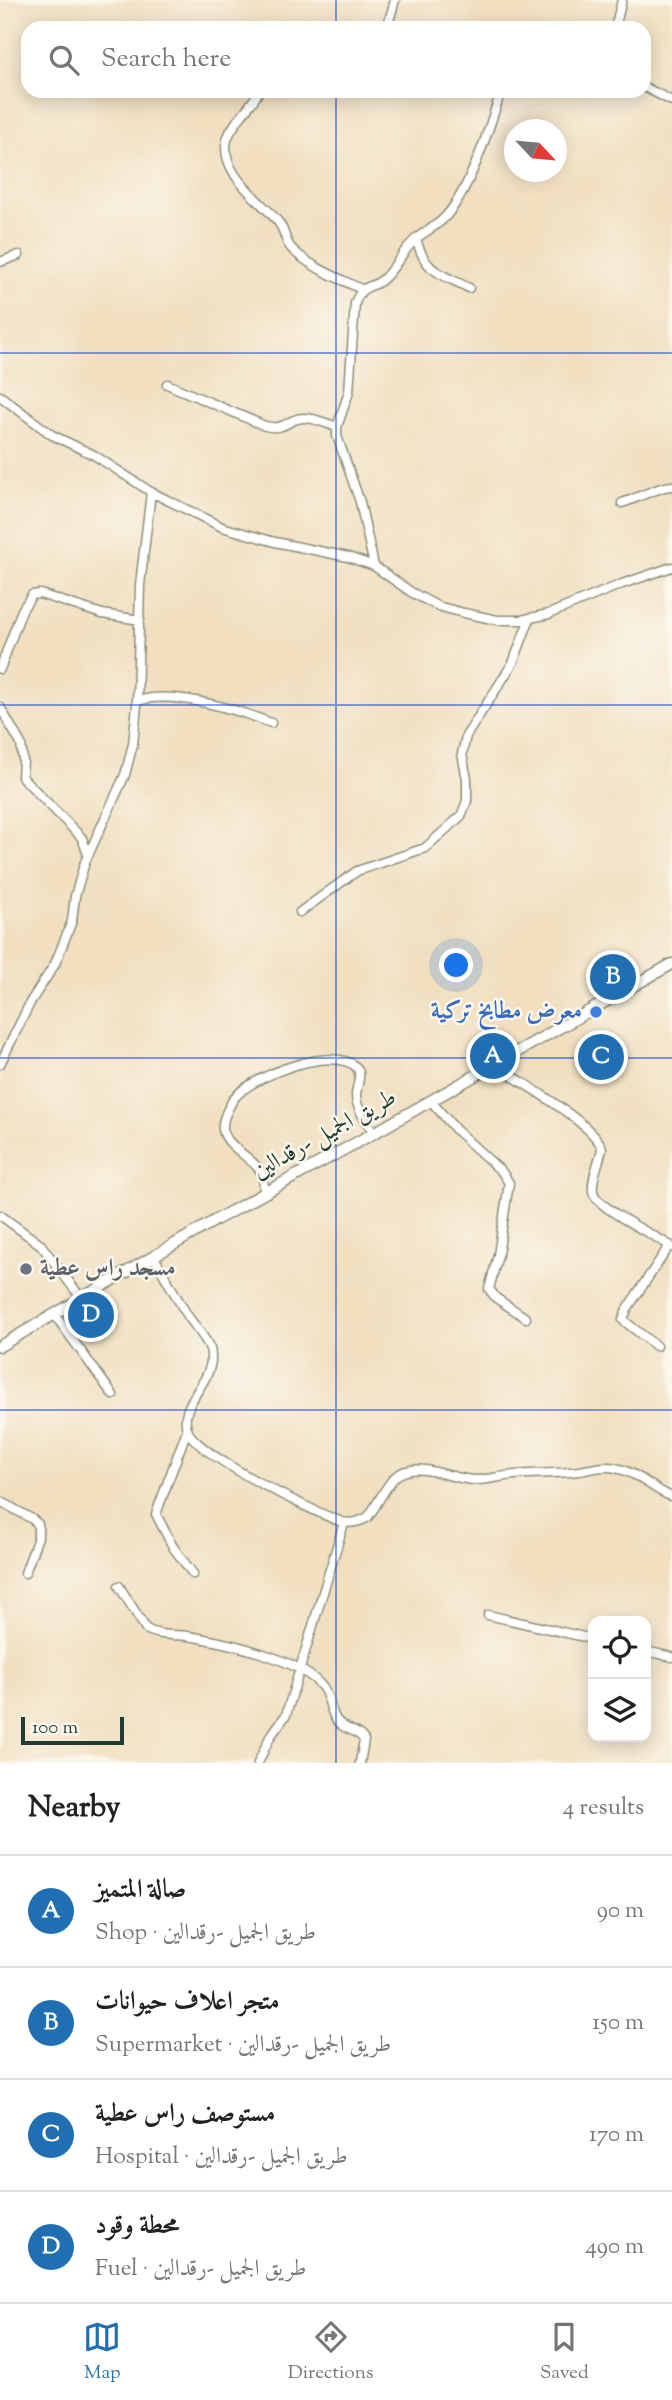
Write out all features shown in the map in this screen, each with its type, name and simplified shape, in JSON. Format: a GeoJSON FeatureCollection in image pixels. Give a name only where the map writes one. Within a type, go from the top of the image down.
{"type":"FeatureCollection","features":[{"type":"Feature","properties":{"kind":"main road","name":"طريق الجميل -رقدالين"},"geometry":{"type":"LineString","coordinates":[[0,1346],[264,1193],[672,964]]}},
{"type":"Feature","properties":{"kind":"street"},"geometry":{"type":"LineString","coordinates":[[389,21],[395,0]]}},
{"type":"Feature","properties":{"kind":"street"},"geometry":{"type":"LineString","coordinates":[[617,21],[622,0]]}},
{"type":"Feature","properties":{"kind":"street"},"geometry":{"type":"LineString","coordinates":[[651,90],[672,101]]}},
{"type":"Feature","properties":{"kind":"street"},"geometry":{"type":"LineString","coordinates":[[255,98],[227,141],[228,158],[233,172],[255,200],[278,220],[288,245],[295,252],[316,268],[363,290]]}},
{"type":"Feature","properties":{"kind":"street"},"geometry":{"type":"LineString","coordinates":[[374,566],[360,502],[337,436],[337,427],[349,392],[355,303],[363,290],[384,278],[416,238],[448,215],[465,185],[498,98]]}},
{"type":"Feature","properties":{"kind":"street"},"geometry":{"type":"LineString","coordinates":[[416,238],[428,267],[470,288]]}},
{"type":"Feature","properties":{"kind":"street"},"geometry":{"type":"LineString","coordinates":[[0,261],[19,255]]}},
{"type":"Feature","properties":{"kind":"street"},"geometry":{"type":"LineString","coordinates":[[167,384],[265,426],[277,429],[307,417],[337,427]]}},
{"type":"Feature","properties":{"kind":"street"},"geometry":{"type":"LineString","coordinates":[[0,396],[52,435],[94,455],[151,492],[222,527],[275,542],[348,557],[374,566],[411,592],[437,606],[496,620],[530,618],[549,614],[611,588],[672,567]]}},
{"type":"Feature","properties":{"kind":"street"},"geometry":{"type":"LineString","coordinates":[[622,503],[649,495],[661,487],[672,486]]}},
{"type":"Feature","properties":{"kind":"street"},"geometry":{"type":"LineString","coordinates":[[0,1064],[26,1012],[55,964],[72,921],[77,888],[88,855],[125,775],[133,744],[137,701],[141,585],[151,492]]}},
{"type":"Feature","properties":{"kind":"street"},"geometry":{"type":"LineString","coordinates":[[0,669],[22,610],[32,595],[40,594],[102,614],[140,620]]}},
{"type":"Feature","properties":{"kind":"street"},"geometry":{"type":"LineString","coordinates":[[300,912],[357,872],[425,848],[444,834],[461,816],[467,801],[467,779],[462,754],[466,736],[513,663],[530,618]]}},
{"type":"Feature","properties":{"kind":"street"},"geometry":{"type":"LineString","coordinates":[[137,701],[157,697],[215,705],[240,710],[271,723]]}},
{"type":"Feature","properties":{"kind":"street"},"geometry":{"type":"LineString","coordinates":[[0,707],[21,744],[22,777],[82,838],[88,855]]}},
{"type":"Feature","properties":{"kind":"street"},"geometry":{"type":"LineString","coordinates":[[264,1193],[263,1175],[223,1133],[223,1123],[235,1097],[248,1086],[301,1063],[322,1059],[353,1064],[359,1069],[360,1077],[357,1104],[374,1133]]}},
{"type":"Feature","properties":{"kind":"street"},"geometry":{"type":"LineString","coordinates":[[493,1065],[539,1094],[595,1135],[602,1148],[592,1189],[594,1196],[609,1209],[671,1246],[627,1309],[623,1320],[656,1346]]}},
{"type":"Feature","properties":{"kind":"street"},"geometry":{"type":"LineString","coordinates":[[431,1101],[456,1130],[502,1172],[509,1182],[499,1255],[489,1289],[496,1298],[526,1318]]}},
{"type":"Feature","properties":{"kind":"street"},"geometry":{"type":"LineString","coordinates":[[0,1215],[41,1245],[82,1298]]}},
{"type":"Feature","properties":{"kind":"street"},"geometry":{"type":"LineString","coordinates":[[154,1257],[209,1348],[211,1357],[210,1368],[186,1418],[187,1430],[156,1514],[173,1546],[193,1574]]}},
{"type":"Feature","properties":{"kind":"street"},"geometry":{"type":"LineString","coordinates":[[54,1314],[113,1395]]}},
{"type":"Feature","properties":{"kind":"street"},"geometry":{"type":"LineString","coordinates":[[187,1430],[203,1448],[250,1478],[344,1523],[368,1517],[393,1480],[410,1471],[426,1471],[477,1480],[498,1476],[580,1471],[600,1466],[632,1473],[654,1489],[672,1497]]}},
{"type":"Feature","properties":{"kind":"street"},"geometry":{"type":"LineString","coordinates":[[0,1501],[37,1524],[38,1537],[25,1573]]}},
{"type":"Feature","properties":{"kind":"street"},"geometry":{"type":"LineString","coordinates":[[258,1763],[270,1737],[285,1715],[344,1523]]}},
{"type":"Feature","properties":{"kind":"street"},"geometry":{"type":"LineString","coordinates":[[120,1586],[146,1629],[153,1633],[191,1636],[228,1644],[299,1667],[324,1689],[335,1719],[365,1740],[360,1763]]}},
{"type":"Feature","properties":{"kind":"street"},"geometry":{"type":"LineString","coordinates":[[488,1615],[588,1638]]}},
{"type":"Feature","properties":{"kind":"street"},"geometry":{"type":"LineString","coordinates":[[651,1652],[672,1657]]}},
{"type":"Feature","properties":{"kind":"place","name":"متجر اعلاف حيوانات"},"geometry":{"type":"Point","coordinates":[613,977]}},
{"type":"Feature","properties":{"kind":"place","name":"معرض مطابخ تركية"},"geometry":{"type":"Point","coordinates":[596,1012]}},
{"type":"Feature","properties":{"kind":"place","name":"صالة المتميز"},"geometry":{"type":"Point","coordinates":[493,1056]}},
{"type":"Feature","properties":{"kind":"place","name":"مستوصف راس عطية"},"geometry":{"type":"Point","coordinates":[601,1057]}},
{"type":"Feature","properties":{"kind":"place","name":"مسجد راس عطية"},"geometry":{"type":"Point","coordinates":[26,1269]}},
{"type":"Feature","properties":{"kind":"place","name":"محطة وقود"},"geometry":{"type":"Point","coordinates":[91,1315]}}]}
